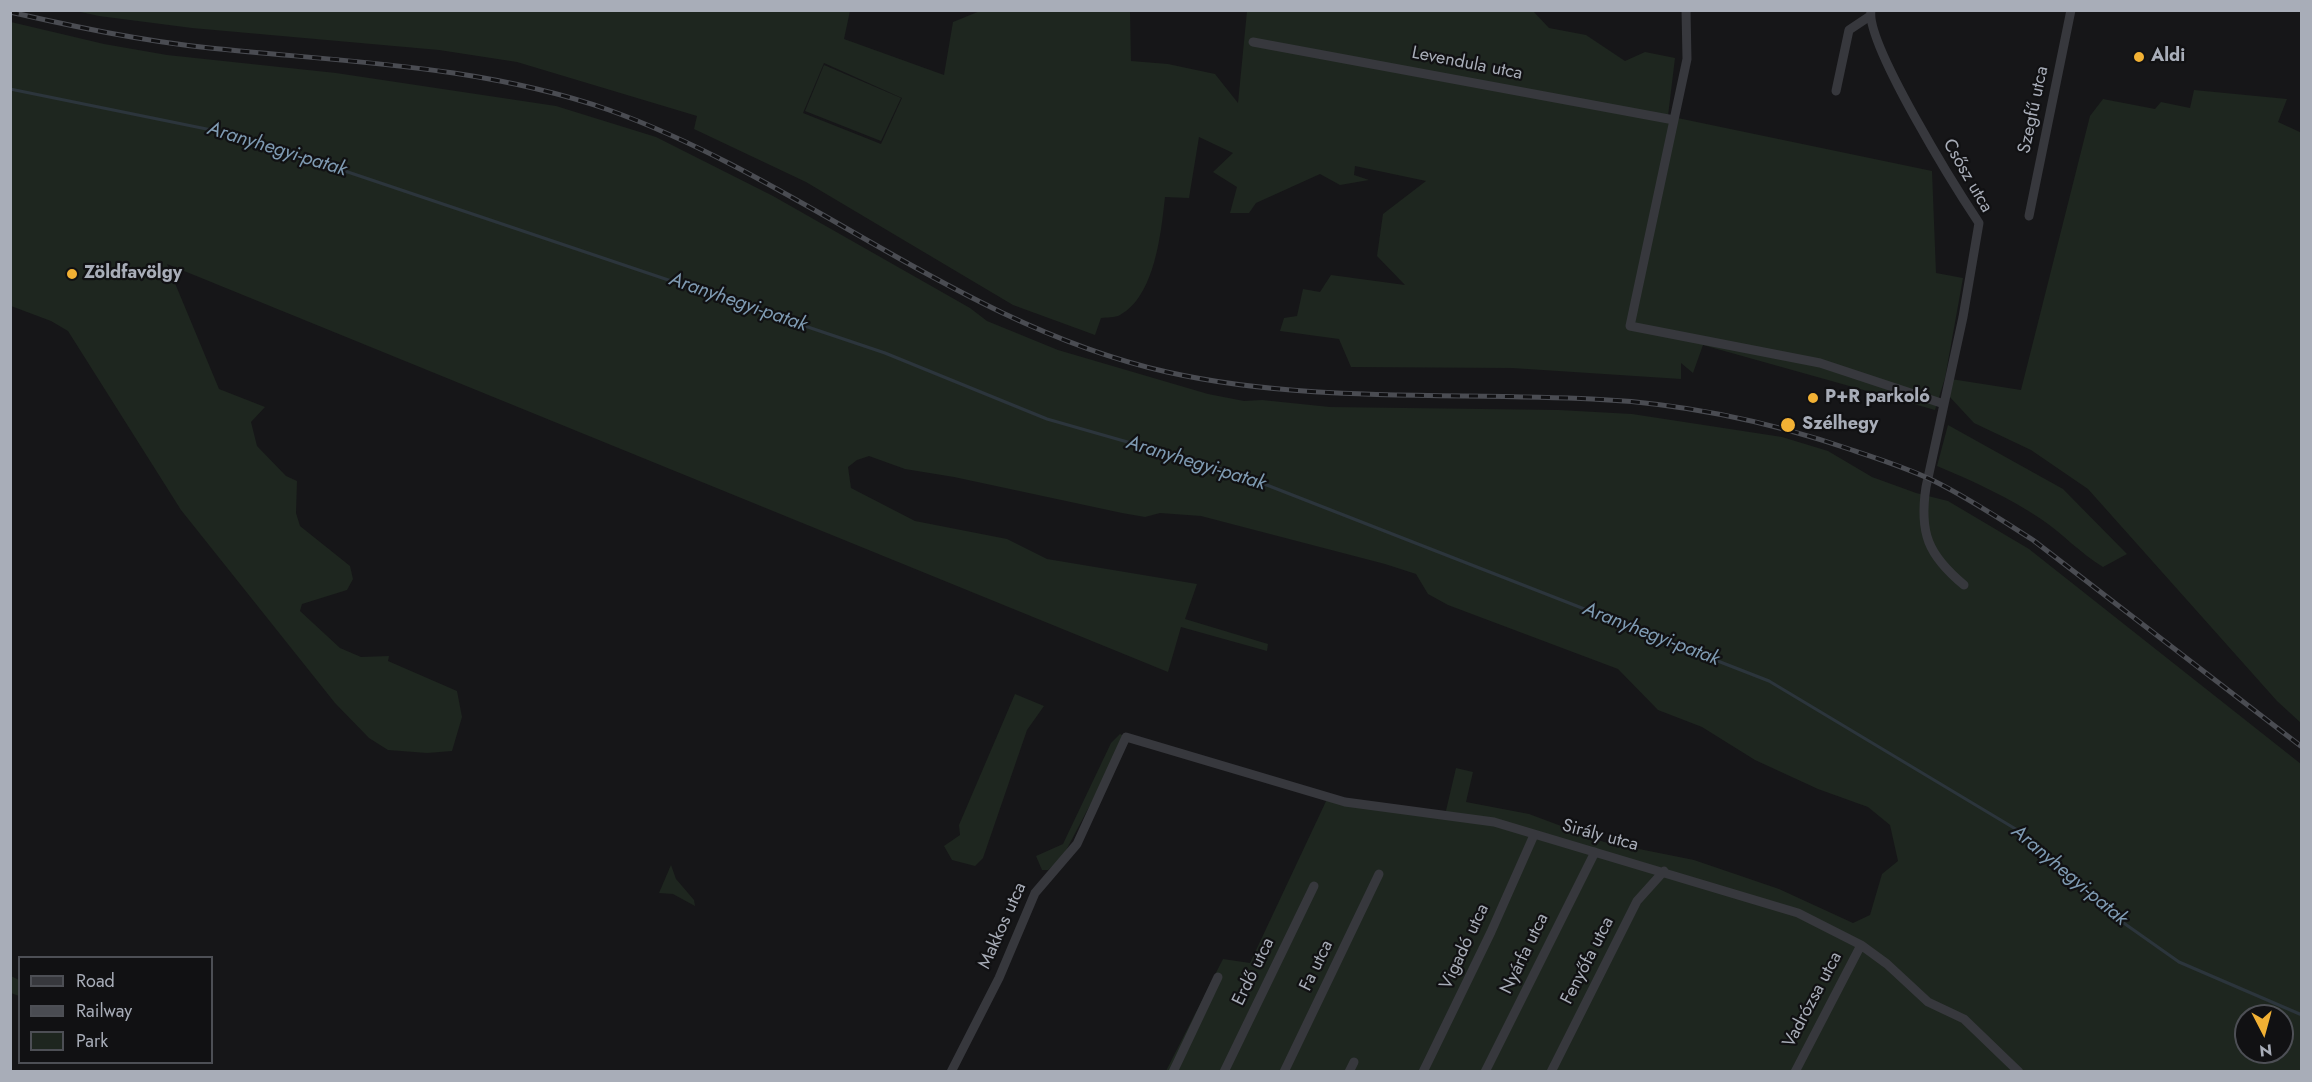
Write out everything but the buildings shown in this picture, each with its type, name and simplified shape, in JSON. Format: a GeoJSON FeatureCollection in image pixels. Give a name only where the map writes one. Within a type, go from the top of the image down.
{"type":"FeatureCollection","features":[{"type":"Feature","properties":{"kind":"street","name":"Szegfű utca"},"geometry":{"type":"LineString","coordinates":[[2029,216],[2071,10]]}},
{"type":"Feature","properties":{"kind":"street"},"geometry":{"type":"LineString","coordinates":[[1685,11],[1687,59],[1630,326],[1820,363],[1944,404]]}},
{"type":"Feature","properties":{"kind":"street"},"geometry":{"type":"LineString","coordinates":[[1836,91],[1849,30],[1871,13]]}},
{"type":"Feature","properties":{"kind":"street","name":"Csősz utca"},"geometry":{"type":"LineString","coordinates":[[1871,13],[1895,78],[1938,160],[1979,223],[1963,317],[1926,487],[1923,524],[1933,553],[1946,570],[1964,585]]}},
{"type":"Feature","properties":{"kind":"street","name":"Levendula utca"},"geometry":{"type":"LineString","coordinates":[[1253,42],[1674,120]]}},
{"type":"Feature","properties":{"kind":"street","name":"Sirály utca"},"geometry":{"type":"LineString","coordinates":[[1125,737],[1345,802],[1494,822],[1664,871],[1798,913],[1861,945],[1887,964],[1928,1002],[1964,1019],[2019,1071]]}},
{"type":"Feature","properties":{"kind":"street","name":"Makkos utca"},"geometry":{"type":"LineString","coordinates":[[951,1071],[999,978],[1035,893],[1077,844],[1125,737]]}},
{"type":"Feature","properties":{"kind":"street","name":"Vigadó utca"},"geometry":{"type":"LineString","coordinates":[[1423,1071],[1486,942],[1534,835]]}},
{"type":"Feature","properties":{"kind":"street","name":"Nyárfa utca"},"geometry":{"type":"LineString","coordinates":[[1485,1071],[1595,852]]}},
{"type":"Feature","properties":{"kind":"street","name":"Fenyőfa utca"},"geometry":{"type":"LineString","coordinates":[[1551,1071],[1637,901],[1664,871]]}},
{"type":"Feature","properties":{"kind":"street","name":"Fa utca"},"geometry":{"type":"LineString","coordinates":[[1284,1071],[1379,874]]}},
{"type":"Feature","properties":{"kind":"street","name":"Erdő utca"},"geometry":{"type":"LineString","coordinates":[[1224,1071],[1314,886]]}},
{"type":"Feature","properties":{"kind":"street","name":"Vadrózsa utca"},"geometry":{"type":"LineString","coordinates":[[1795,1071],[1861,945]]}},
{"type":"Feature","properties":{"kind":"street"},"geometry":{"type":"LineString","coordinates":[[1173,1071],[1218,977]]}},
{"type":"Feature","properties":{"kind":"street"},"geometry":{"type":"LineString","coordinates":[[1349,1071],[1354,1062]]}},
{"type":"Feature","properties":{"kind":"green space"},"geometry":{"type":"Polygon","coordinates":[[[76,11],[850,11],[844,39],[944,75],[953,22],[980,11],[1130,11],[1131,61],[1168,64],[1215,74],[1238,103],[1247,11],[1533,11],[1549,28],[1586,35],[1625,61],[1645,52],[1675,58],[1668,116],[1932,171],[1936,273],[1963,278],[1945,378],[1935,410],[1703,345],[1693,373],[1681,363],[1681,379],[1512,368],[1351,367],[1339,339],[1280,331],[1284,318],[1297,316],[1303,289],[1320,292],[1331,275],[1405,285],[1377,256],[1383,214],[1426,181],[1355,166],[1354,175],[1369,180],[1340,185],[1320,174],[1256,203],[1249,213],[1230,213],[1237,187],[1213,172],[1233,153],[1199,137],[1189,198],[1165,197],[1158,245],[1149,279],[1132,306],[1120,315],[1101,318],[1095,335],[1013,305],[806,182],[694,129],[697,116],[517,62],[439,50],[192,28],[76,11]],[[824,63],[803,113],[881,144],[902,98],[824,63]]]}},
{"type":"Feature","properties":{"kind":"green space"},"geometry":{"type":"Polygon","coordinates":[[[11,22],[104,44],[167,55],[336,73],[556,106],[656,137],[773,196],[970,308],[987,321],[1058,350],[1208,394],[1244,401],[1262,400],[1330,407],[1559,410],[1632,414],[1782,437],[1828,451],[1872,477],[1916,493],[1948,501],[2029,549],[2301,764],[2301,1071],[1166,1071],[1223,959],[1250,963],[1328,797],[1445,815],[1456,768],[1473,772],[1466,802],[1529,814],[1604,842],[1694,860],[1779,889],[1853,923],[1870,915],[1882,874],[1898,861],[1890,825],[1868,807],[1818,789],[1755,760],[1702,727],[1658,710],[1618,669],[1448,605],[1428,594],[1416,574],[1201,516],[1160,513],[1145,517],[1122,513],[954,477],[905,469],[869,456],[857,460],[848,467],[851,488],[915,521],[1007,539],[1047,559],[1197,584],[1185,619],[1268,644],[1267,651],[1181,627],[1168,672],[167,264],[219,389],[265,407],[251,422],[257,446],[286,476],[297,481],[296,513],[300,526],[350,566],[353,579],[347,590],[302,604],[300,611],[340,648],[361,657],[389,656],[388,661],[457,691],[462,717],[452,751],[427,753],[388,750],[369,738],[335,703],[181,510],[68,331],[51,321],[11,306],[11,22]]]}},
{"type":"Feature","properties":{"kind":"green space"},"geometry":{"type":"Polygon","coordinates":[[[824,65],[901,98],[881,141],[805,111],[824,65]]]}},
{"type":"Feature","properties":{"kind":"green space"},"geometry":{"type":"Polygon","coordinates":[[[2194,90],[2287,99],[2278,122],[2302,133],[2301,723],[2277,701],[2088,489],[2031,450],[1974,423],[1948,395],[1951,379],[2021,390],[2090,116],[2103,99],[2155,109],[2161,102],[2190,108],[2194,90]]]}},
{"type":"Feature","properties":{"kind":"green space"},"geometry":{"type":"Polygon","coordinates":[[[1948,425],[2063,489],[2127,554],[2103,567],[2029,511],[1937,466],[1948,425]]]}},
{"type":"Feature","properties":{"kind":"green space"},"geometry":{"type":"Polygon","coordinates":[[[1015,694],[1044,706],[1027,730],[983,858],[975,866],[952,860],[944,846],[960,835],[959,825],[1015,694]]]}},
{"type":"Feature","properties":{"kind":"green space"},"geometry":{"type":"Polygon","coordinates":[[[1120,734],[1126,737],[1062,858],[1048,870],[1042,870],[1036,856],[1063,844],[1111,743],[1120,734]]]}},
{"type":"Feature","properties":{"kind":"green space"},"geometry":{"type":"Polygon","coordinates":[[[671,865],[676,879],[694,900],[695,906],[673,894],[659,893],[671,865]]]}},
{"type":"Feature","properties":{"kind":"green space"},"geometry":{"type":"Polygon","coordinates":[[[11,976],[18,980],[18,996],[11,993],[11,976]]]}},
{"type":"Feature","properties":{"kind":"waterway","name":"Aranyhegyi-patak"},"geometry":{"type":"LineString","coordinates":[[10,89],[241,136],[885,353],[1047,419],[1236,473],[1769,681],[2019,831],[2101,907],[2179,962],[2302,1015]]}},
{"type":"Feature","properties":{"kind":"railway"},"geometry":{"type":"LineString","coordinates":[[10,12],[159,42],[411,67],[511,83],[561,95],[609,110],[680,139],[1021,322],[1092,350],[1167,372],[1219,382],[1325,392],[1592,399],[1692,409],[1789,430],[1883,460],[1958,494],[2033,540],[2302,747]]}},
{"type":"Feature","properties":{"kind":"place","name":"Aldi"},"geometry":{"type":"Point","coordinates":[2139,57]}},
{"type":"Feature","properties":{"kind":"place","name":"Zöldfavölgy"},"geometry":{"type":"Point","coordinates":[72,274]}},
{"type":"Feature","properties":{"kind":"place","name":"P+R parkoló"},"geometry":{"type":"Point","coordinates":[1813,398]}},
{"type":"Feature","properties":{"kind":"place","name":"Szélhegy"},"geometry":{"type":"Point","coordinates":[1788,425]}}]}
